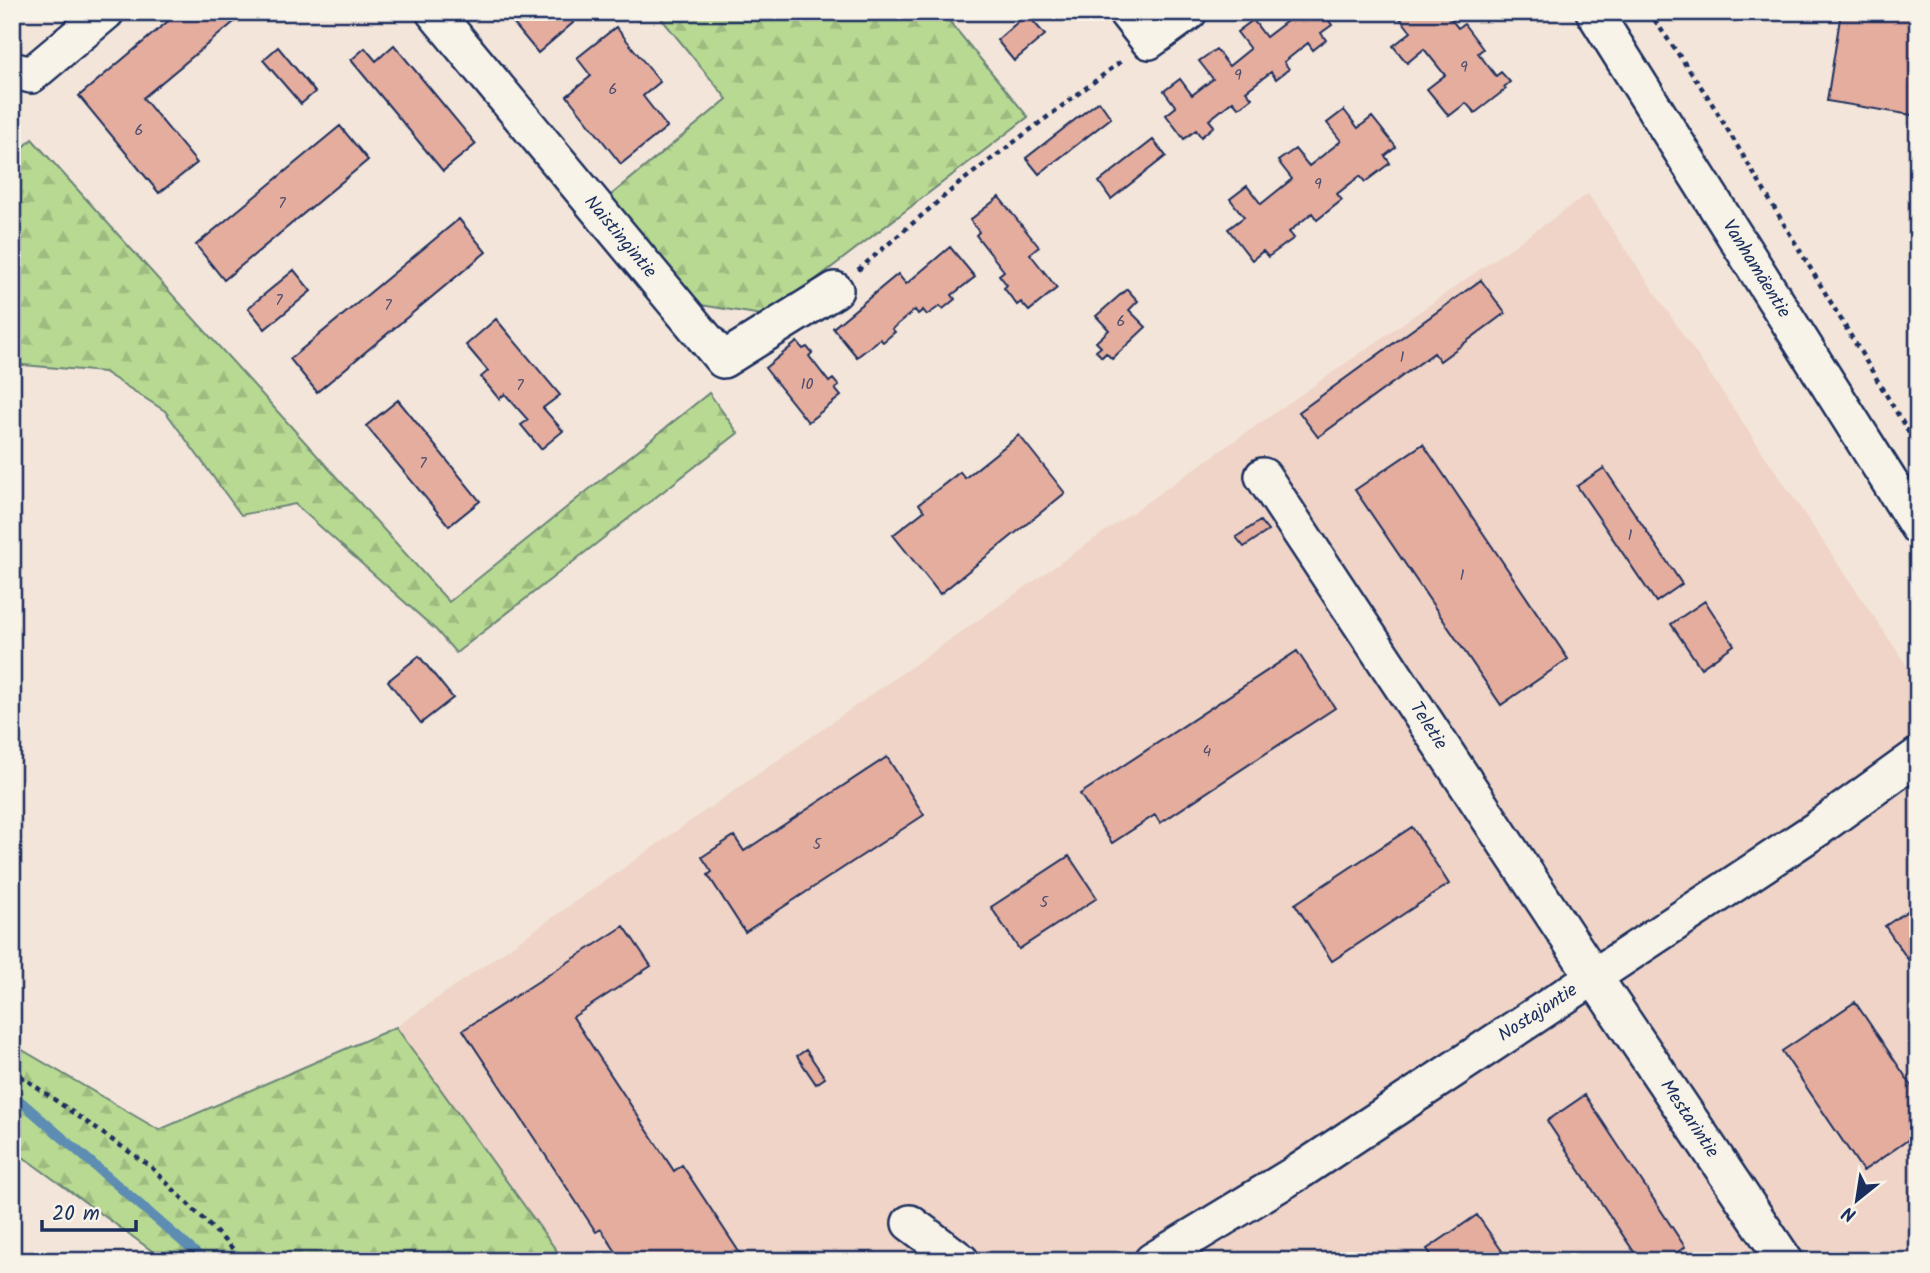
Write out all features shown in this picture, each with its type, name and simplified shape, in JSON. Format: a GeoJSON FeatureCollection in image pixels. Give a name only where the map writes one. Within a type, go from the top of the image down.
{"type":"FeatureCollection","features":[{"type":"Feature","properties":{"kind":"street"},"geometry":{"type":"LineString","coordinates":[[12,70],[31,75],[106,12]]}},
{"type":"Feature","properties":{"kind":"street","name":"Naistingintie"},"geometry":{"type":"LineString","coordinates":[[434,12],[723,360],[835,290]]}},
{"type":"Feature","properties":{"kind":"street"},"geometry":{"type":"LineString","coordinates":[[1126,12],[1149,41],[1189,12]]}},
{"type":"Feature","properties":{"kind":"street","name":"Vanhamäentie"},"geometry":{"type":"LineString","coordinates":[[1594,12],[1918,527]]}},
{"type":"Feature","properties":{"kind":"street","name":"Teletie"},"geometry":{"type":"LineString","coordinates":[[1263,476],[1594,977]]}},
{"type":"Feature","properties":{"kind":"street","name":"Nostajantie"},"geometry":{"type":"LineString","coordinates":[[1152,1261],[1300,1171],[1816,829],[1918,756]]}},
{"type":"Feature","properties":{"kind":"street","name":"Mestarintie"},"geometry":{"type":"LineString","coordinates":[[1594,977],[1785,1261]]}},
{"type":"Feature","properties":{"kind":"street"},"geometry":{"type":"LineString","coordinates":[[911,1223],[961,1261]]}},
{"type":"Feature","properties":{"kind":"path"},"geometry":{"type":"LineString","coordinates":[[1649,12],[1708,97],[1918,448]]}},
{"type":"Feature","properties":{"kind":"path"},"geometry":{"type":"LineString","coordinates":[[835,290],[961,182],[1149,41]]}},
{"type":"Feature","properties":{"kind":"path"},"geometry":{"type":"LineString","coordinates":[[12,1070],[151,1167],[245,1261]]}},
{"type":"Feature","properties":{"kind":"shaded area"},"geometry":{"type":"Polygon","coordinates":[[[1588,194],[1918,682],[1918,1261],[564,1261],[396,1027],[1588,194]]]}},
{"type":"Feature","properties":{"kind":"green space"},"geometry":{"type":"Polygon","coordinates":[[[656,12],[942,12],[1028,117],[768,316],[701,305],[610,196],[727,99],[656,12]]]}},
{"type":"Feature","properties":{"kind":"green space"},"geometry":{"type":"Polygon","coordinates":[[[32,139],[449,602],[709,393],[738,433],[456,653],[436,630],[295,504],[241,515],[165,411],[104,372],[12,364],[12,159],[32,139]]]}},
{"type":"Feature","properties":{"kind":"green space"},"geometry":{"type":"Polygon","coordinates":[[[396,1027],[564,1261],[166,1261],[12,1149],[12,1044],[159,1130],[396,1027]]]}},
{"type":"Feature","properties":{"kind":"building"},"geometry":{"type":"Polygon","coordinates":[[[179,12],[246,12],[143,98],[197,163],[159,193],[79,96],[179,12]]]}},
{"type":"Feature","properties":{"kind":"building"},"geometry":{"type":"Polygon","coordinates":[[[504,12],[566,12],[574,22],[538,53],[504,12]]]}},
{"type":"Feature","properties":{"kind":"building"},"geometry":{"type":"Polygon","coordinates":[[[1280,12],[1323,12],[1332,25],[1321,33],[1326,40],[1313,50],[1308,43],[1284,62],[1289,69],[1276,79],[1271,72],[1246,91],[1252,98],[1239,108],[1233,101],[1209,120],[1214,126],[1201,137],[1196,130],[1184,139],[1166,115],[1176,107],[1164,91],[1180,79],[1192,95],[1213,79],[1199,61],[1216,49],[1229,66],[1250,49],[1237,32],[1253,20],[1266,37],[1287,21],[1280,12]]]}},
{"type":"Feature","properties":{"kind":"building"},"geometry":{"type":"Polygon","coordinates":[[[1405,12],[1445,12],[1458,28],[1464,24],[1483,49],[1478,53],[1496,76],[1501,72],[1510,82],[1504,87],[1506,89],[1475,113],[1466,103],[1449,116],[1427,89],[1445,75],[1424,49],[1407,63],[1393,46],[1411,32],[1399,17],[1405,12]]]}},
{"type":"Feature","properties":{"kind":"building"},"geometry":{"type":"Polygon","coordinates":[[[1841,12],[1918,12],[1918,116],[1827,101],[1841,12]]]}},
{"type":"Feature","properties":{"kind":"building"},"geometry":{"type":"Polygon","coordinates":[[[1027,14],[1045,35],[1014,61],[997,40],[1027,14]]]}},
{"type":"Feature","properties":{"kind":"building"},"geometry":{"type":"Polygon","coordinates":[[[616,27],[660,82],[643,96],[667,127],[621,164],[567,96],[591,76],[577,58],[616,27]]]}},
{"type":"Feature","properties":{"kind":"building"},"geometry":{"type":"Polygon","coordinates":[[[394,45],[476,144],[443,171],[351,60],[365,48],[376,61],[394,45]]]}},
{"type":"Feature","properties":{"kind":"building"},"geometry":{"type":"Polygon","coordinates":[[[278,47],[315,92],[301,104],[263,60],[278,47]]]}},
{"type":"Feature","properties":{"kind":"building"},"geometry":{"type":"Polygon","coordinates":[[[1099,101],[1111,118],[1039,174],[1026,158],[1099,101]]]}},
{"type":"Feature","properties":{"kind":"building"},"geometry":{"type":"Polygon","coordinates":[[[1344,110],[1358,128],[1372,117],[1396,147],[1385,156],[1390,163],[1365,182],[1360,176],[1337,194],[1342,200],[1317,220],[1312,213],[1289,232],[1294,238],[1268,257],[1263,251],[1252,260],[1228,229],[1244,217],[1230,199],[1247,186],[1261,204],[1292,179],[1278,161],[1295,149],[1309,166],[1341,141],[1327,123],[1344,110]]]}},
{"type":"Feature","properties":{"kind":"building"},"geometry":{"type":"Polygon","coordinates":[[[340,126],[368,160],[224,280],[196,245],[340,126]]]}},
{"type":"Feature","properties":{"kind":"building"},"geometry":{"type":"Polygon","coordinates":[[[1153,140],[1166,156],[1111,199],[1099,182],[1153,140]]]}},
{"type":"Feature","properties":{"kind":"building"},"geometry":{"type":"Polygon","coordinates":[[[999,197],[1039,247],[1030,254],[1057,288],[1029,311],[1021,302],[1017,305],[1004,288],[1007,285],[999,275],[1004,271],[976,235],[979,232],[970,220],[999,197]]]}},
{"type":"Feature","properties":{"kind":"building"},"geometry":{"type":"Polygon","coordinates":[[[459,219],[486,252],[317,392],[290,359],[459,219]]]}},
{"type":"Feature","properties":{"kind":"building"},"geometry":{"type":"Polygon","coordinates":[[[950,247],[975,277],[952,295],[955,299],[943,309],[940,306],[927,315],[923,310],[918,314],[915,310],[892,329],[895,332],[883,342],[880,339],[857,357],[833,328],[898,274],[906,284],[950,247]]]}},
{"type":"Feature","properties":{"kind":"building"},"geometry":{"type":"Polygon","coordinates":[[[294,270],[311,291],[265,329],[248,308],[294,270]]]}},
{"type":"Feature","properties":{"kind":"building"},"geometry":{"type":"Polygon","coordinates":[[[1481,280],[1505,313],[1440,361],[1434,353],[1318,437],[1299,412],[1481,280]]]}},
{"type":"Feature","properties":{"kind":"building"},"geometry":{"type":"Polygon","coordinates":[[[1127,289],[1138,301],[1129,310],[1146,327],[1112,359],[1106,353],[1102,357],[1096,351],[1101,347],[1096,342],[1109,330],[1096,316],[1127,289]]]}},
{"type":"Feature","properties":{"kind":"building"},"geometry":{"type":"Polygon","coordinates":[[[496,319],[560,395],[543,408],[563,431],[541,449],[521,425],[528,420],[505,394],[499,399],[481,377],[488,371],[466,345],[496,319]]]}},
{"type":"Feature","properties":{"kind":"building"},"geometry":{"type":"Polygon","coordinates":[[[797,342],[812,353],[809,356],[829,382],[833,379],[839,386],[835,389],[841,396],[808,422],[765,368],[797,342]]]}},
{"type":"Feature","properties":{"kind":"building"},"geometry":{"type":"Polygon","coordinates":[[[398,400],[480,501],[449,526],[366,426],[398,400]]]}},
{"type":"Feature","properties":{"kind":"building"},"geometry":{"type":"Polygon","coordinates":[[[1019,435],[1065,493],[940,594],[893,535],[924,511],[919,504],[960,472],[965,478],[1019,435]]]}},
{"type":"Feature","properties":{"kind":"building"},"geometry":{"type":"Polygon","coordinates":[[[1423,444],[1568,659],[1501,705],[1355,490],[1423,444]]]}},
{"type":"Feature","properties":{"kind":"building"},"geometry":{"type":"Polygon","coordinates":[[[1604,468],[1682,584],[1656,602],[1577,486],[1604,468]]]}},
{"type":"Feature","properties":{"kind":"building"},"geometry":{"type":"Polygon","coordinates":[[[1260,521],[1268,531],[1244,547],[1236,537],[1260,521]]]}},
{"type":"Feature","properties":{"kind":"building"},"geometry":{"type":"Polygon","coordinates":[[[1705,601],[1734,645],[1701,668],[1671,624],[1705,601]]]}},
{"type":"Feature","properties":{"kind":"building"},"geometry":{"type":"Polygon","coordinates":[[[1297,651],[1335,708],[1160,823],[1155,815],[1112,843],[1080,794],[1297,651]]]}},
{"type":"Feature","properties":{"kind":"building"},"geometry":{"type":"Polygon","coordinates":[[[419,656],[453,698],[421,723],[388,681],[419,656]]]}},
{"type":"Feature","properties":{"kind":"building"},"geometry":{"type":"Polygon","coordinates":[[[887,757],[924,815],[745,932],[708,875],[712,872],[702,857],[734,836],[744,851],[887,757]]]}},
{"type":"Feature","properties":{"kind":"building"},"geometry":{"type":"Polygon","coordinates":[[[1412,827],[1449,884],[1332,961],[1295,904],[1412,827]]]}},
{"type":"Feature","properties":{"kind":"building"},"geometry":{"type":"Polygon","coordinates":[[[1069,856],[1097,898],[1019,949],[991,907],[1069,856]]]}},
{"type":"Feature","properties":{"kind":"building"},"geometry":{"type":"Polygon","coordinates":[[[1918,904],[1918,974],[1885,926],[1918,904]]]}},
{"type":"Feature","properties":{"kind":"building"},"geometry":{"type":"Polygon","coordinates":[[[624,926],[651,966],[573,1017],[674,1171],[682,1165],[745,1261],[622,1261],[601,1229],[596,1232],[463,1030],[624,926]]]}},
{"type":"Feature","properties":{"kind":"building"},"geometry":{"type":"Polygon","coordinates":[[[1855,1002],[1918,1095],[1918,1133],[1863,1171],[1782,1051],[1855,1002]]]}},
{"type":"Feature","properties":{"kind":"building"},"geometry":{"type":"Polygon","coordinates":[[[806,1050],[825,1078],[816,1084],[797,1056],[806,1050]]]}},
{"type":"Feature","properties":{"kind":"building"},"geometry":{"type":"Polygon","coordinates":[[[1585,1095],[1685,1247],[1664,1261],[1640,1261],[1547,1121],[1585,1095]]]}},
{"type":"Feature","properties":{"kind":"building"},"geometry":{"type":"Polygon","coordinates":[[[1477,1215],[1509,1261],[1435,1261],[1427,1249],[1477,1215]]]}},
{"type":"Feature","properties":{"kind":"waterway"},"geometry":{"type":"LineString","coordinates":[[12,1094],[205,1261]]}}]}
